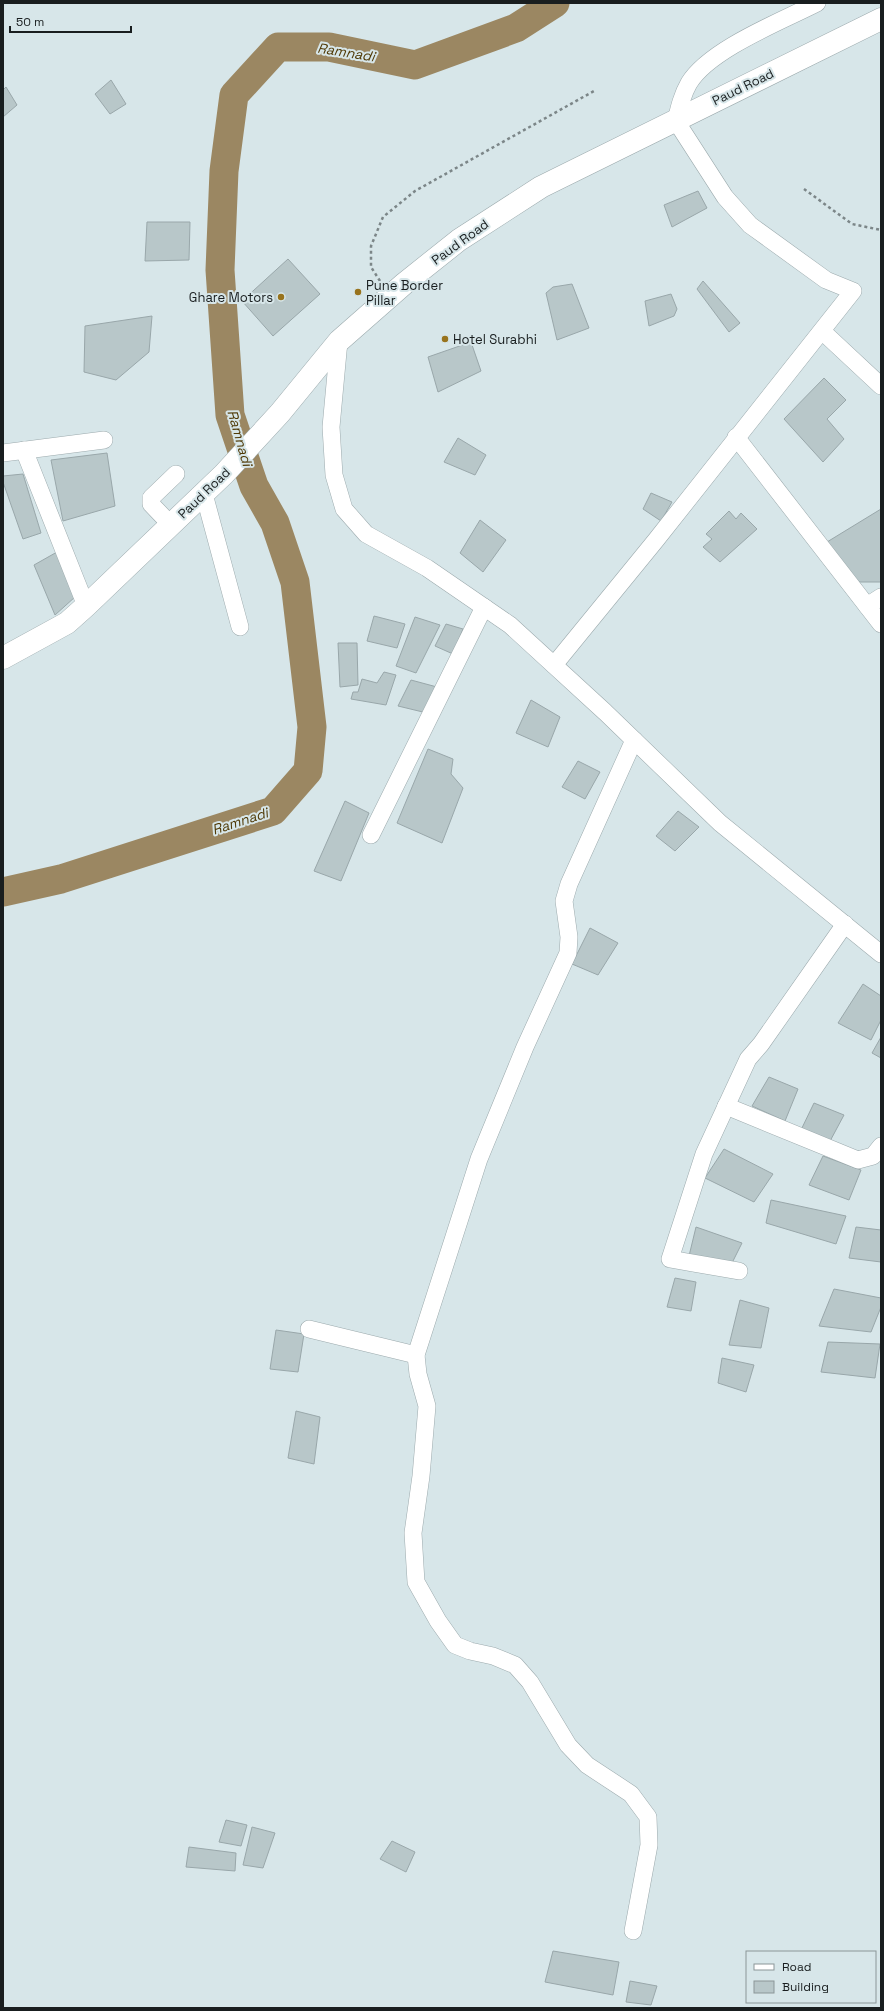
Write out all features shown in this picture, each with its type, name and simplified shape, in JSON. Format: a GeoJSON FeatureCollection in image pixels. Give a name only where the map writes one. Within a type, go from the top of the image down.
{"type":"FeatureCollection","features":[{"type":"Feature","properties":{"kind":"main road","name":"Paud Road"},"geometry":{"type":"LineString","coordinates":[[3,658],[67,623],[86,606],[224,474],[280,413],[339,341],[389,297],[459,240],[541,188],[881,19]]}},
{"type":"Feature","properties":{"kind":"street"},"geometry":{"type":"LineString","coordinates":[[554,665],[656,540],[853,291],[826,280],[750,226],[725,197],[676,121],[682,97],[690,82],[707,64],[735,44],[817,3]]}},
{"type":"Feature","properties":{"kind":"street"},"geometry":{"type":"LineString","coordinates":[[822,331],[881,386]]}},
{"type":"Feature","properties":{"kind":"street"},"geometry":{"type":"LineString","coordinates":[[339,341],[331,427],[334,475],[344,509],[366,534],[427,568],[510,625],[634,740],[720,823],[881,954]]}},
{"type":"Feature","properties":{"kind":"street"},"geometry":{"type":"LineString","coordinates":[[736,437],[874,602],[881,624]]}},
{"type":"Feature","properties":{"kind":"street"},"geometry":{"type":"LineString","coordinates":[[3,453],[104,440]]}},
{"type":"Feature","properties":{"kind":"street"},"geometry":{"type":"LineString","coordinates":[[24,450],[86,606]]}},
{"type":"Feature","properties":{"kind":"street"},"geometry":{"type":"LineString","coordinates":[[171,525],[151,504],[151,498],[176,474]]}},
{"type":"Feature","properties":{"kind":"street"},"geometry":{"type":"LineString","coordinates":[[204,494],[240,627]]}},
{"type":"Feature","properties":{"kind":"street"},"geometry":{"type":"LineString","coordinates":[[372,835],[484,607]]}},
{"type":"Feature","properties":{"kind":"street"},"geometry":{"type":"LineString","coordinates":[[633,1931],[648,1845],[648,1817],[632,1794],[587,1765],[568,1745],[530,1682],[515,1665],[493,1656],[470,1651],[456,1645],[438,1620],[416,1582],[413,1533],[421,1476],[427,1406],[418,1374],[416,1355],[479,1159],[525,1046],[568,953],[569,937],[564,901],[569,884],[634,740]]}},
{"type":"Feature","properties":{"kind":"street"},"geometry":{"type":"LineString","coordinates":[[739,1271],[670,1259],[704,1154],[748,1059],[761,1044],[845,924]]}},
{"type":"Feature","properties":{"kind":"street"},"geometry":{"type":"LineString","coordinates":[[726,1106],[858,1160],[873,1156],[881,1146]]}},
{"type":"Feature","properties":{"kind":"street"},"geometry":{"type":"LineString","coordinates":[[309,1329],[416,1355]]}},
{"type":"Feature","properties":{"kind":"path"},"geometry":{"type":"LineString","coordinates":[[389,297],[371,267],[371,246],[384,217],[415,192],[594,91]]}},
{"type":"Feature","properties":{"kind":"path"},"geometry":{"type":"LineString","coordinates":[[804,189],[852,224],[881,230]]}},
{"type":"Feature","properties":{"kind":"building"},"geometry":{"type":"Polygon","coordinates":[[[111,80],[126,104],[110,114],[95,94],[111,80]]]}},
{"type":"Feature","properties":{"kind":"building"},"geometry":{"type":"Polygon","coordinates":[[[6,87],[17,105],[3,117],[3,90],[6,87]]]}},
{"type":"Feature","properties":{"kind":"building"},"geometry":{"type":"Polygon","coordinates":[[[698,191],[707,208],[672,227],[664,205],[698,191]]]}},
{"type":"Feature","properties":{"kind":"building"},"geometry":{"type":"Polygon","coordinates":[[[147,222],[190,222],[189,260],[145,261],[147,222]]]}},
{"type":"Feature","properties":{"kind":"building","name":"Ghare Motors"},"geometry":{"type":"Polygon","coordinates":[[[288,259],[320,294],[273,336],[242,301],[288,259]]]}},
{"type":"Feature","properties":{"kind":"building"},"geometry":{"type":"Polygon","coordinates":[[[703,281],[740,323],[729,332],[697,289],[703,281]]]}},
{"type":"Feature","properties":{"kind":"building"},"geometry":{"type":"Polygon","coordinates":[[[572,284],[589,328],[557,340],[546,293],[553,287],[572,284]]]}},
{"type":"Feature","properties":{"kind":"building"},"geometry":{"type":"Polygon","coordinates":[[[671,294],[677,309],[674,316],[649,326],[645,301],[671,294]]]}},
{"type":"Feature","properties":{"kind":"building"},"geometry":{"type":"Polygon","coordinates":[[[152,316],[149,352],[116,380],[84,372],[85,326],[152,316]]]}},
{"type":"Feature","properties":{"kind":"building"},"geometry":{"type":"Polygon","coordinates":[[[471,342],[481,371],[438,392],[428,357],[471,342]]]}},
{"type":"Feature","properties":{"kind":"building"},"geometry":{"type":"Polygon","coordinates":[[[824,378],[846,400],[827,419],[844,439],[823,462],[784,419],[824,378]]]}},
{"type":"Feature","properties":{"kind":"building"},"geometry":{"type":"Polygon","coordinates":[[[458,438],[486,455],[475,475],[444,462],[458,438]]]}},
{"type":"Feature","properties":{"kind":"building"},"geometry":{"type":"Polygon","coordinates":[[[107,453],[115,506],[63,521],[51,460],[107,453]]]}},
{"type":"Feature","properties":{"kind":"building"},"geometry":{"type":"Polygon","coordinates":[[[23,474],[41,533],[23,539],[3,482],[3,476],[23,474]]]}},
{"type":"Feature","properties":{"kind":"building"},"geometry":{"type":"Polygon","coordinates":[[[651,493],[672,502],[661,521],[643,509],[651,493]]]}},
{"type":"Feature","properties":{"kind":"building"},"geometry":{"type":"Polygon","coordinates":[[[881,509],[881,582],[856,582],[827,542],[881,509]]]}},
{"type":"Feature","properties":{"kind":"building"},"geometry":{"type":"Polygon","coordinates":[[[729,511],[736,519],[741,513],[757,529],[720,562],[703,547],[712,539],[706,534],[729,511]]]}},
{"type":"Feature","properties":{"kind":"building"},"geometry":{"type":"Polygon","coordinates":[[[480,520],[506,540],[483,572],[460,553],[480,520]]]}},
{"type":"Feature","properties":{"kind":"building"},"geometry":{"type":"Polygon","coordinates":[[[57,552],[75,597],[55,615],[34,565],[57,552]]]}},
{"type":"Feature","properties":{"kind":"building"},"geometry":{"type":"Polygon","coordinates":[[[374,616],[405,624],[397,648],[367,641],[374,616]]]}},
{"type":"Feature","properties":{"kind":"building"},"geometry":{"type":"Polygon","coordinates":[[[415,617],[440,625],[416,673],[396,666],[415,617]]]}},
{"type":"Feature","properties":{"kind":"building"},"geometry":{"type":"Polygon","coordinates":[[[446,624],[463,629],[453,654],[435,646],[446,624]]]}},
{"type":"Feature","properties":{"kind":"building"},"geometry":{"type":"Polygon","coordinates":[[[338,643],[357,643],[358,685],[340,687],[338,643]]]}},
{"type":"Feature","properties":{"kind":"building"},"geometry":{"type":"Polygon","coordinates":[[[384,672],[396,675],[386,705],[351,699],[353,692],[358,692],[362,679],[377,683],[384,672]]]}},
{"type":"Feature","properties":{"kind":"building"},"geometry":{"type":"Polygon","coordinates":[[[411,680],[437,687],[427,713],[398,706],[411,680]]]}},
{"type":"Feature","properties":{"kind":"building"},"geometry":{"type":"Polygon","coordinates":[[[531,700],[560,717],[548,747],[516,733],[531,700]]]}},
{"type":"Feature","properties":{"kind":"building"},"geometry":{"type":"Polygon","coordinates":[[[428,749],[453,759],[451,774],[463,788],[442,843],[397,823],[428,749]]]}},
{"type":"Feature","properties":{"kind":"building"},"geometry":{"type":"Polygon","coordinates":[[[578,761],[600,772],[585,799],[562,787],[578,761]]]}},
{"type":"Feature","properties":{"kind":"building"},"geometry":{"type":"Polygon","coordinates":[[[345,801],[369,813],[341,881],[314,871],[345,801]]]}},
{"type":"Feature","properties":{"kind":"building"},"geometry":{"type":"Polygon","coordinates":[[[678,811],[699,827],[675,851],[656,836],[678,811]]]}},
{"type":"Feature","properties":{"kind":"building"},"geometry":{"type":"Polygon","coordinates":[[[590,928],[618,943],[598,975],[572,964],[590,928]]]}},
{"type":"Feature","properties":{"kind":"building"},"geometry":{"type":"Polygon","coordinates":[[[863,984],[881,996],[881,1020],[871,1040],[838,1023],[863,984]]]}},
{"type":"Feature","properties":{"kind":"building"},"geometry":{"type":"Polygon","coordinates":[[[881,1037],[881,1058],[872,1053],[881,1037]]]}},
{"type":"Feature","properties":{"kind":"building"},"geometry":{"type":"Polygon","coordinates":[[[769,1077],[798,1089],[785,1121],[752,1106],[769,1077]]]}},
{"type":"Feature","properties":{"kind":"building"},"geometry":{"type":"Polygon","coordinates":[[[814,1103],[844,1115],[829,1143],[800,1132],[814,1103]]]}},
{"type":"Feature","properties":{"kind":"building"},"geometry":{"type":"Polygon","coordinates":[[[724,1149],[773,1174],[754,1202],[705,1178],[724,1149]]]}},
{"type":"Feature","properties":{"kind":"building"},"geometry":{"type":"Polygon","coordinates":[[[823,1156],[861,1170],[849,1200],[809,1185],[823,1156]]]}},
{"type":"Feature","properties":{"kind":"building"},"geometry":{"type":"Polygon","coordinates":[[[771,1200],[846,1216],[836,1244],[766,1223],[771,1200]]]}},
{"type":"Feature","properties":{"kind":"building"},"geometry":{"type":"Polygon","coordinates":[[[696,1227],[742,1243],[731,1265],[689,1256],[696,1227]]]}},
{"type":"Feature","properties":{"kind":"building"},"geometry":{"type":"Polygon","coordinates":[[[856,1227],[881,1230],[881,1262],[849,1258],[856,1227]]]}},
{"type":"Feature","properties":{"kind":"building"},"geometry":{"type":"Polygon","coordinates":[[[675,1278],[696,1282],[691,1311],[667,1307],[675,1278]]]}},
{"type":"Feature","properties":{"kind":"building"},"geometry":{"type":"Polygon","coordinates":[[[834,1289],[881,1298],[881,1307],[871,1332],[819,1326],[834,1289]]]}},
{"type":"Feature","properties":{"kind":"building"},"geometry":{"type":"Polygon","coordinates":[[[740,1300],[769,1308],[761,1348],[729,1345],[740,1300]]]}},
{"type":"Feature","properties":{"kind":"building"},"geometry":{"type":"Polygon","coordinates":[[[276,1330],[304,1334],[298,1372],[270,1369],[276,1330]]]}},
{"type":"Feature","properties":{"kind":"building"},"geometry":{"type":"Polygon","coordinates":[[[828,1342],[880,1344],[875,1378],[821,1372],[828,1342]]]}},
{"type":"Feature","properties":{"kind":"building"},"geometry":{"type":"Polygon","coordinates":[[[722,1358],[754,1365],[746,1392],[718,1383],[722,1358]]]}},
{"type":"Feature","properties":{"kind":"building"},"geometry":{"type":"Polygon","coordinates":[[[296,1411],[320,1417],[314,1464],[288,1458],[296,1411]]]}},
{"type":"Feature","properties":{"kind":"building"},"geometry":{"type":"Polygon","coordinates":[[[226,1820],[247,1825],[241,1846],[219,1842],[226,1820]]]}},
{"type":"Feature","properties":{"kind":"building"},"geometry":{"type":"Polygon","coordinates":[[[252,1827],[275,1833],[263,1868],[243,1865],[252,1827]]]}},
{"type":"Feature","properties":{"kind":"building"},"geometry":{"type":"Polygon","coordinates":[[[392,1841],[415,1852],[406,1872],[380,1859],[392,1841]]]}},
{"type":"Feature","properties":{"kind":"building"},"geometry":{"type":"Polygon","coordinates":[[[189,1847],[236,1853],[235,1871],[186,1867],[189,1847]]]}},
{"type":"Feature","properties":{"kind":"building"},"geometry":{"type":"Polygon","coordinates":[[[553,1951],[619,1962],[613,1995],[545,1982],[553,1951]]]}},
{"type":"Feature","properties":{"kind":"building"},"geometry":{"type":"Polygon","coordinates":[[[630,1981],[657,1986],[651,2005],[626,2002],[630,1981]]]}},
{"type":"Feature","properties":{"kind":"waterway","name":"Ramnadi"},"geometry":{"type":"LineString","coordinates":[[3,892],[61,879],[273,811],[308,771],[312,727],[295,582],[275,523],[254,486],[230,415],[220,270],[224,171],[234,95],[278,47],[329,47],[415,65],[516,28],[555,3]]}},
{"type":"Feature","properties":{"kind":"place","name":"Pune Border Pillar"},"geometry":{"type":"Point","coordinates":[358,292]}},
{"type":"Feature","properties":{"kind":"place","name":"Ghare Motors"},"geometry":{"type":"Point","coordinates":[281,297]}},
{"type":"Feature","properties":{"kind":"place","name":"Hotel Surabhi"},"geometry":{"type":"Point","coordinates":[445,339]}}]}
